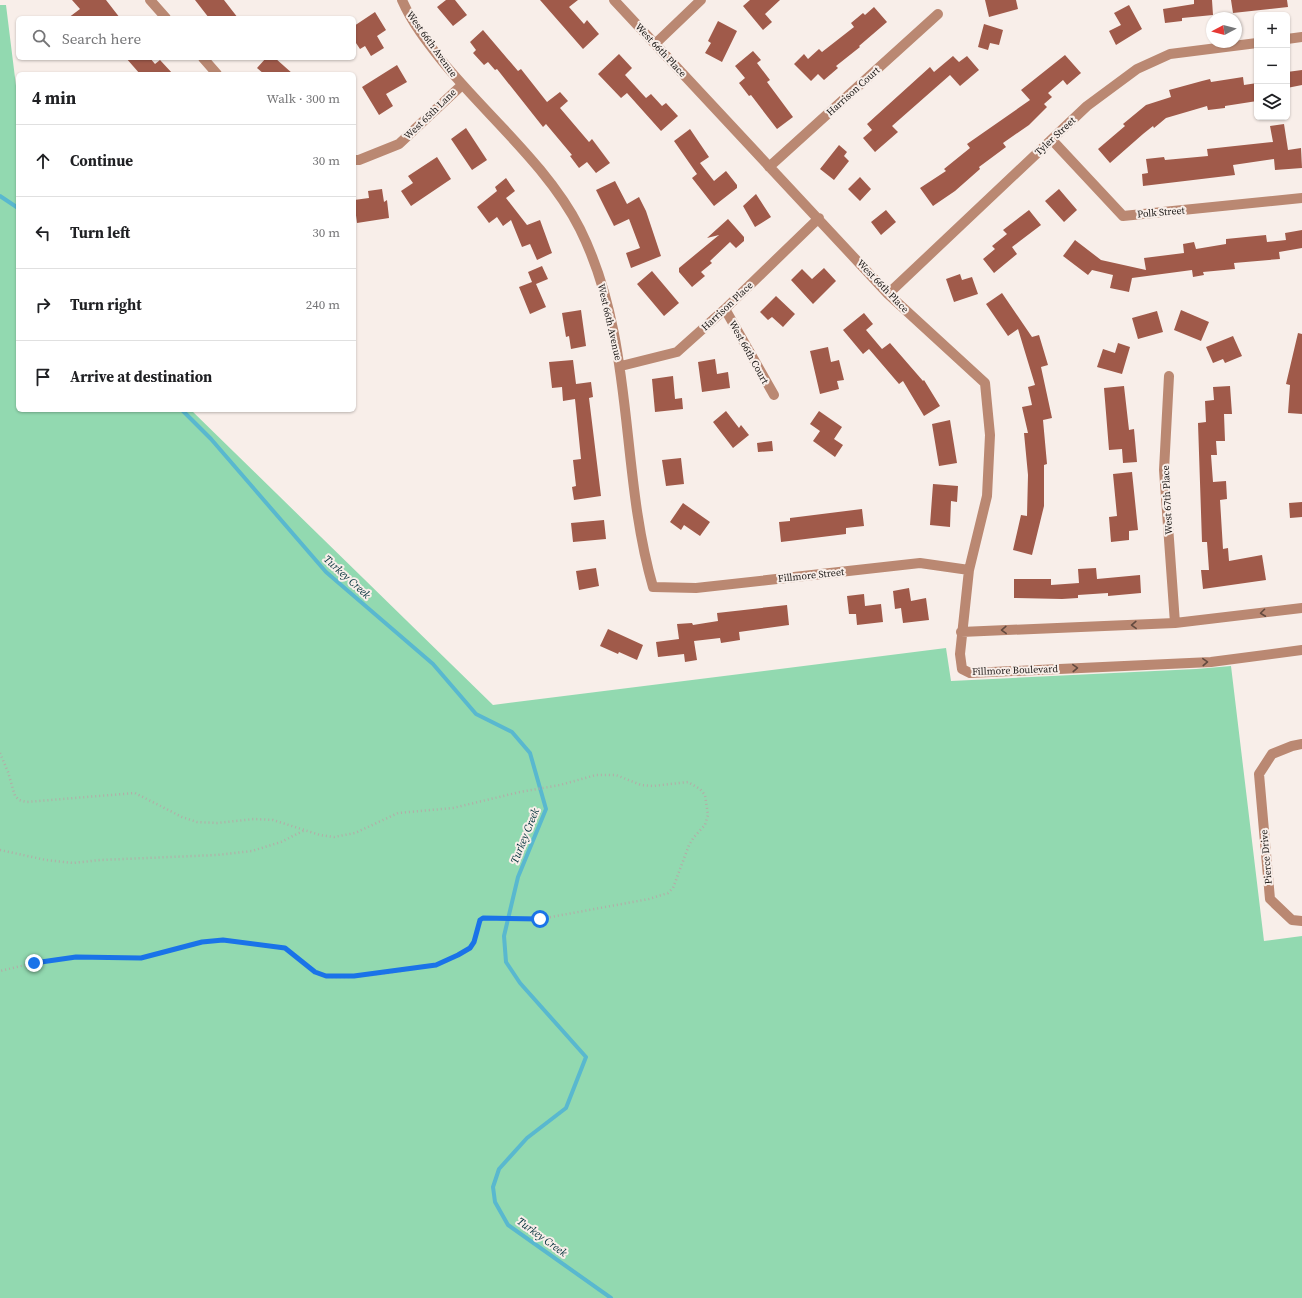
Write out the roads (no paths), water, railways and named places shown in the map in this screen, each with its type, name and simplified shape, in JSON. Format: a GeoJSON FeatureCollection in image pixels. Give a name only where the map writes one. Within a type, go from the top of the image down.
{"type":"FeatureCollection","features":[{"type":"Feature","properties":{"kind":"street"},"geometry":{"type":"LineString","coordinates":[[150,0],[164,16]]}},
{"type":"Feature","properties":{"kind":"street","name":"West 66th Avenue"},"geometry":{"type":"LineString","coordinates":[[402,0],[409,17],[462,85],[558,192],[579,228],[596,266],[610,310],[621,366],[643,552],[653,587]]}},
{"type":"Feature","properties":{"kind":"street","name":"West 66th Place"},"geometry":{"type":"LineString","coordinates":[[614,0],[769,167],[819,218],[888,294],[985,383],[990,435],[987,496],[969,570],[962,632]]}},
{"type":"Feature","properties":{"kind":"street"},"geometry":{"type":"LineString","coordinates":[[655,44],[700,0]]}},
{"type":"Feature","properties":{"kind":"street","name":"Harrison Court"},"geometry":{"type":"LineString","coordinates":[[769,167],[938,14]]}},
{"type":"Feature","properties":{"kind":"street"},"geometry":{"type":"LineString","coordinates":[[1290,39],[1302,37]]}},
{"type":"Feature","properties":{"kind":"street","name":"Tyler Street"},"geometry":{"type":"LineString","coordinates":[[888,294],[1087,106],[1137,69],[1170,54],[1254,43]]}},
{"type":"Feature","properties":{"kind":"street"},"geometry":{"type":"LineString","coordinates":[[205,60],[215,72]]}},
{"type":"Feature","properties":{"kind":"street","name":"West 65th Lane"},"geometry":{"type":"LineString","coordinates":[[356,160],[399,144],[462,85]]}},
{"type":"Feature","properties":{"kind":"street","name":"Polk Street"},"geometry":{"type":"LineString","coordinates":[[1052,140],[1123,216],[1302,198]]}},
{"type":"Feature","properties":{"kind":"street","name":"Harrison Place"},"geometry":{"type":"LineString","coordinates":[[621,366],[677,352],[725,309],[819,218]]}},
{"type":"Feature","properties":{"kind":"street","name":"West 66th Court"},"geometry":{"type":"LineString","coordinates":[[725,309],[774,395]]}},
{"type":"Feature","properties":{"kind":"street","name":"West 67th Place"},"geometry":{"type":"LineString","coordinates":[[1169,376],[1164,470],[1175,623]]}},
{"type":"Feature","properties":{"kind":"street","name":"Fillmore Street"},"geometry":{"type":"LineString","coordinates":[[653,587],[696,588],[920,563],[969,570]]}},
{"type":"Feature","properties":{"kind":"street"},"geometry":{"type":"LineString","coordinates":[[962,632],[1175,623],[1302,608]]}},
{"type":"Feature","properties":{"kind":"street","name":"Fillmore Boulevard"},"geometry":{"type":"LineString","coordinates":[[962,632],[960,654],[962,669],[970,673],[1211,662],[1302,650]]}},
{"type":"Feature","properties":{"kind":"street","name":"Pierce Drive"},"geometry":{"type":"LineString","coordinates":[[1302,744],[1292,746],[1272,754],[1258,774],[1270,899],[1292,920],[1302,921]]}},
{"type":"Feature","properties":{"kind":"waterway","name":"Turkey Creek"},"geometry":{"type":"LineString","coordinates":[[0,196],[16,207]]}},
{"type":"Feature","properties":{"kind":"waterway","name":"Turkey Creek"},"geometry":{"type":"LineString","coordinates":[[184,412],[211,439],[326,572],[433,664],[476,714],[512,732],[530,753],[546,809],[518,877],[504,936],[506,962],[520,983],[586,1057],[566,1108],[527,1138],[499,1169],[493,1187],[495,1202],[508,1225],[611,1298]]}}]}
